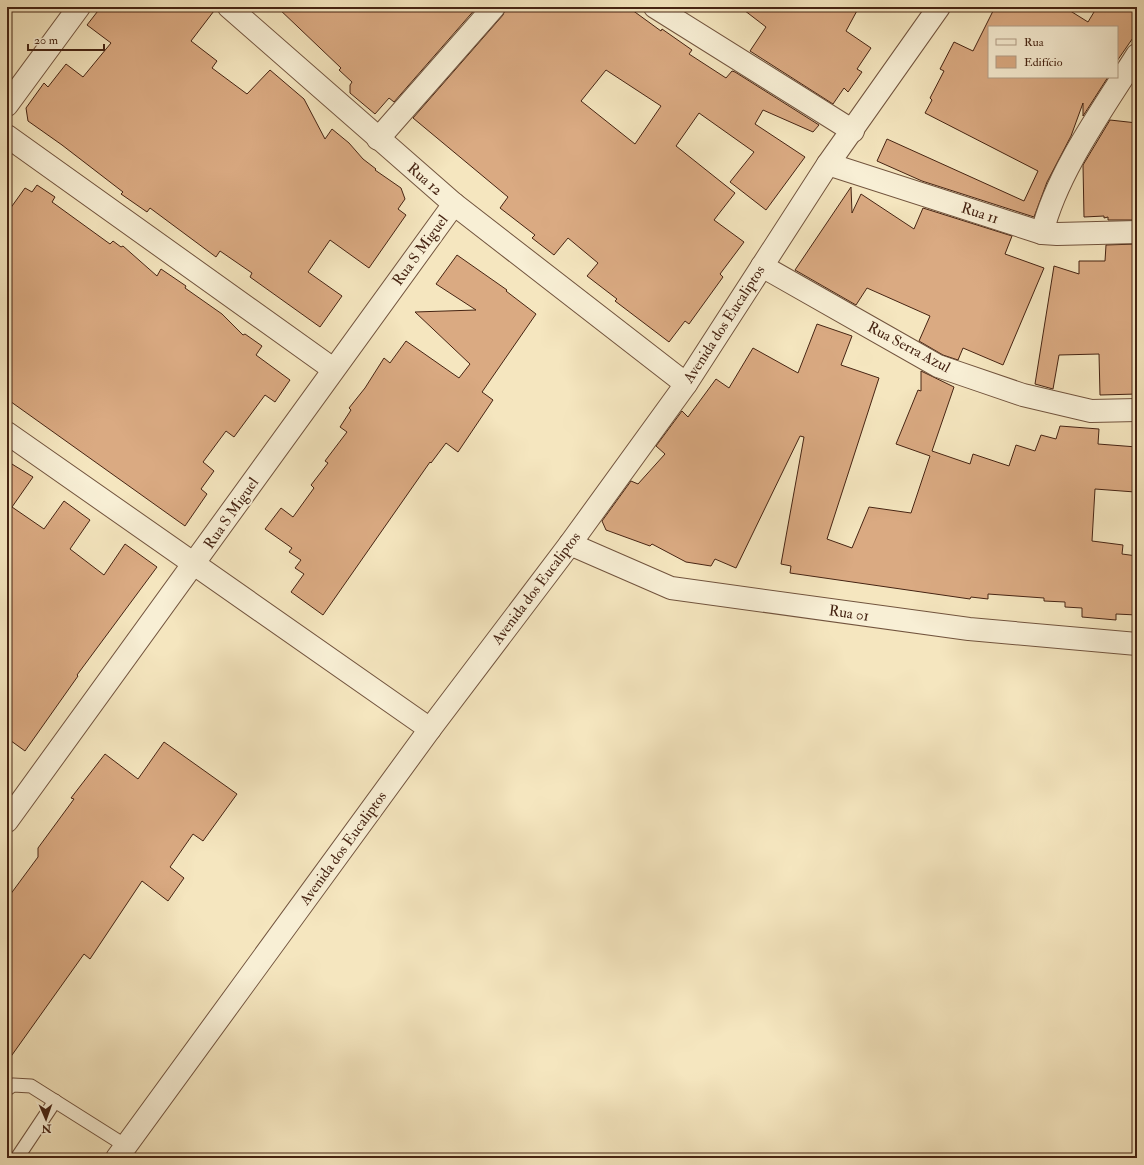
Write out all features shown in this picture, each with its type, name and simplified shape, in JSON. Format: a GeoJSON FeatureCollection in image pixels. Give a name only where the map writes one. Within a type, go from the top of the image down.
{"type":"FeatureCollection","features":[{"type":"Feature","properties":{"kind":"street"},"geometry":{"type":"LineString","coordinates":[[7,105],[78,7]]}},
{"type":"Feature","properties":{"kind":"street","name":"Rua 12"},"geometry":{"type":"LineString","coordinates":[[230,7],[378,139],[454,204],[686,384]]}},
{"type":"Feature","properties":{"kind":"street"},"geometry":{"type":"LineString","coordinates":[[378,139],[494,7]]}},
{"type":"Feature","properties":{"kind":"street"},"geometry":{"type":"LineString","coordinates":[[655,7],[853,130]]}},
{"type":"Feature","properties":{"kind":"street","name":"Avenida dos Eucaliptos"},"geometry":{"type":"LineString","coordinates":[[122,1152],[430,729],[570,544],[686,384],[828,164],[939,7]]}},
{"type":"Feature","properties":{"kind":"street"},"geometry":{"type":"LineString","coordinates":[[1042,233],[1047,210],[1062,177],[1137,55]]}},
{"type":"Feature","properties":{"kind":"street"},"geometry":{"type":"LineString","coordinates":[[7,136],[333,369]]}},
{"type":"Feature","properties":{"kind":"street","name":"Rua 11"},"geometry":{"type":"LineString","coordinates":[[828,164],[1042,233],[1137,232]]}},
{"type":"Feature","properties":{"kind":"street","name":"Rua S Miguel"},"geometry":{"type":"LineString","coordinates":[[7,821],[454,204]]}},
{"type":"Feature","properties":{"kind":"street","name":"Rua Serra Azul"},"geometry":{"type":"LineString","coordinates":[[762,266],[938,366],[1023,395],[1091,411],[1137,410]]}},
{"type":"Feature","properties":{"kind":"street"},"geometry":{"type":"LineString","coordinates":[[7,433],[195,563],[430,729]]}},
{"type":"Feature","properties":{"kind":"street","name":"Rua 01"},"geometry":{"type":"LineString","coordinates":[[570,544],[671,588],[969,629],[1137,644]]}},
{"type":"Feature","properties":{"kind":"lane"},"geometry":{"type":"LineString","coordinates":[[7,1088],[13,1085],[31,1086],[55,1101],[122,1152]]}},
{"type":"Feature","properties":{"kind":"lane"},"geometry":{"type":"LineString","coordinates":[[17,1158],[55,1101]]}},
{"type":"Feature","properties":{"kind":"building"},"geometry":{"type":"Polygon","coordinates":[[[101,7],[217,7],[191,41],[217,61],[212,68],[247,94],[270,70],[304,99],[325,139],[332,129],[349,143],[363,159],[376,169],[375,170],[401,188],[405,199],[398,209],[406,215],[369,268],[330,240],[308,272],[342,296],[320,327],[250,277],[252,273],[220,251],[216,257],[150,208],[147,212],[121,194],[123,192],[28,121],[26,108],[44,83],[48,87],[66,64],[83,77],[111,43],[87,25],[101,7]]]}},
{"type":"Feature","properties":{"kind":"building"},"geometry":{"type":"Polygon","coordinates":[[[277,7],[477,7],[394,102],[389,98],[375,114],[350,93],[350,85],[352,82],[339,70],[341,68],[277,7]]]}},
{"type":"Feature","properties":{"kind":"building"},"geometry":{"type":"Polygon","coordinates":[[[506,7],[628,7],[661,31],[662,29],[692,50],[689,54],[726,78],[732,71],[735,72],[819,125],[813,132],[763,110],[755,124],[805,157],[766,210],[730,182],[754,152],[699,113],[676,146],[735,193],[714,220],[744,242],[720,274],[723,277],[689,324],[685,321],[669,342],[615,301],[617,299],[587,276],[598,263],[568,238],[554,255],[532,238],[535,235],[500,208],[508,197],[413,118],[503,15],[506,7]],[[606,70],[581,101],[635,144],[661,106],[606,70]]]}},
{"type":"Feature","properties":{"kind":"building"},"geometry":{"type":"Polygon","coordinates":[[[740,7],[859,7],[846,31],[871,48],[857,69],[862,72],[848,92],[844,88],[833,104],[750,51],[766,27],[740,7]]]}},
{"type":"Feature","properties":{"kind":"building"},"geometry":{"type":"Polygon","coordinates":[[[995,7],[1064,7],[1088,22],[1097,7],[1137,7],[1137,32],[1118,60],[1118,26],[988,26],[988,78],[1107,78],[1083,116],[1083,103],[1071,136],[1047,182],[1034,217],[922,181],[877,161],[887,139],[1024,201],[1038,171],[925,113],[932,100],[930,98],[944,71],[940,69],[954,42],[973,51],[995,7]]]}},
{"type":"Feature","properties":{"kind":"building"},"geometry":{"type":"Polygon","coordinates":[[[1110,120],[1137,123],[1137,220],[1108,220],[1108,217],[1104,218],[1104,216],[1084,217],[1083,165],[1110,120]]]}},
{"type":"Feature","properties":{"kind":"building"},"geometry":{"type":"Polygon","coordinates":[[[37,185],[55,197],[52,202],[110,244],[113,241],[121,247],[123,246],[157,276],[161,269],[186,286],[185,288],[222,314],[243,335],[245,334],[262,346],[256,355],[290,380],[275,402],[265,395],[234,437],[226,431],[203,462],[214,471],[201,489],[207,494],[185,526],[7,399],[7,213],[25,188],[32,192],[37,185]]]}},
{"type":"Feature","properties":{"kind":"building"},"geometry":{"type":"Polygon","coordinates":[[[851,187],[852,213],[861,194],[914,229],[923,208],[1012,236],[1005,254],[1044,268],[1003,365],[963,348],[958,360],[943,355],[919,341],[930,316],[867,288],[856,305],[795,270],[851,187]]]}},
{"type":"Feature","properties":{"kind":"building"},"geometry":{"type":"Polygon","coordinates":[[[1137,244],[1137,394],[1100,395],[1099,354],[1059,355],[1053,389],[1035,384],[1054,266],[1079,274],[1079,261],[1105,261],[1106,245],[1137,244]]]}},
{"type":"Feature","properties":{"kind":"building"},"geometry":{"type":"Polygon","coordinates":[[[457,255],[507,290],[506,291],[536,314],[482,392],[493,400],[458,452],[446,443],[431,463],[430,462],[323,615],[291,592],[304,574],[295,568],[301,560],[289,552],[292,548],[265,529],[281,508],[293,517],[314,488],[311,485],[328,463],[325,461],[347,432],[340,427],[351,410],[349,408],[365,388],[384,358],[390,363],[406,341],[459,378],[470,364],[415,312],[476,310],[436,284],[457,255]]]}},
{"type":"Feature","properties":{"kind":"building"},"geometry":{"type":"Polygon","coordinates":[[[817,324],[852,336],[841,365],[879,378],[827,539],[852,548],[869,507],[911,513],[930,456],[896,444],[918,390],[921,391],[921,371],[954,387],[932,451],[970,464],[973,454],[1009,466],[1016,445],[1035,451],[1041,435],[1056,439],[1060,426],[1099,429],[1098,444],[1137,447],[1135,492],[1095,489],[1092,541],[1123,545],[1122,554],[1137,556],[1137,615],[1116,614],[1116,620],[1082,617],[1082,608],[1065,607],[1065,602],[1044,601],[1044,598],[988,594],[988,599],[971,597],[970,599],[790,573],[791,566],[781,564],[804,437],[800,436],[736,568],[715,559],[711,566],[686,562],[652,544],[650,546],[606,530],[602,521],[631,481],[638,484],[665,454],[656,446],[682,411],[688,417],[716,379],[729,388],[753,348],[798,373],[817,324]]]}},
{"type":"Feature","properties":{"kind":"building"},"geometry":{"type":"Polygon","coordinates":[[[7,461],[33,477],[12,507],[44,529],[64,501],[90,520],[70,549],[104,575],[125,544],[157,567],[77,675],[78,676],[25,751],[7,738],[7,461]]]}},
{"type":"Feature","properties":{"kind":"building"},"geometry":{"type":"Polygon","coordinates":[[[164,742],[237,794],[203,841],[193,834],[170,867],[184,878],[168,901],[142,881],[90,959],[84,954],[7,1062],[7,899],[38,857],[38,848],[74,799],[71,798],[105,754],[138,779],[164,742]]]}}]}
